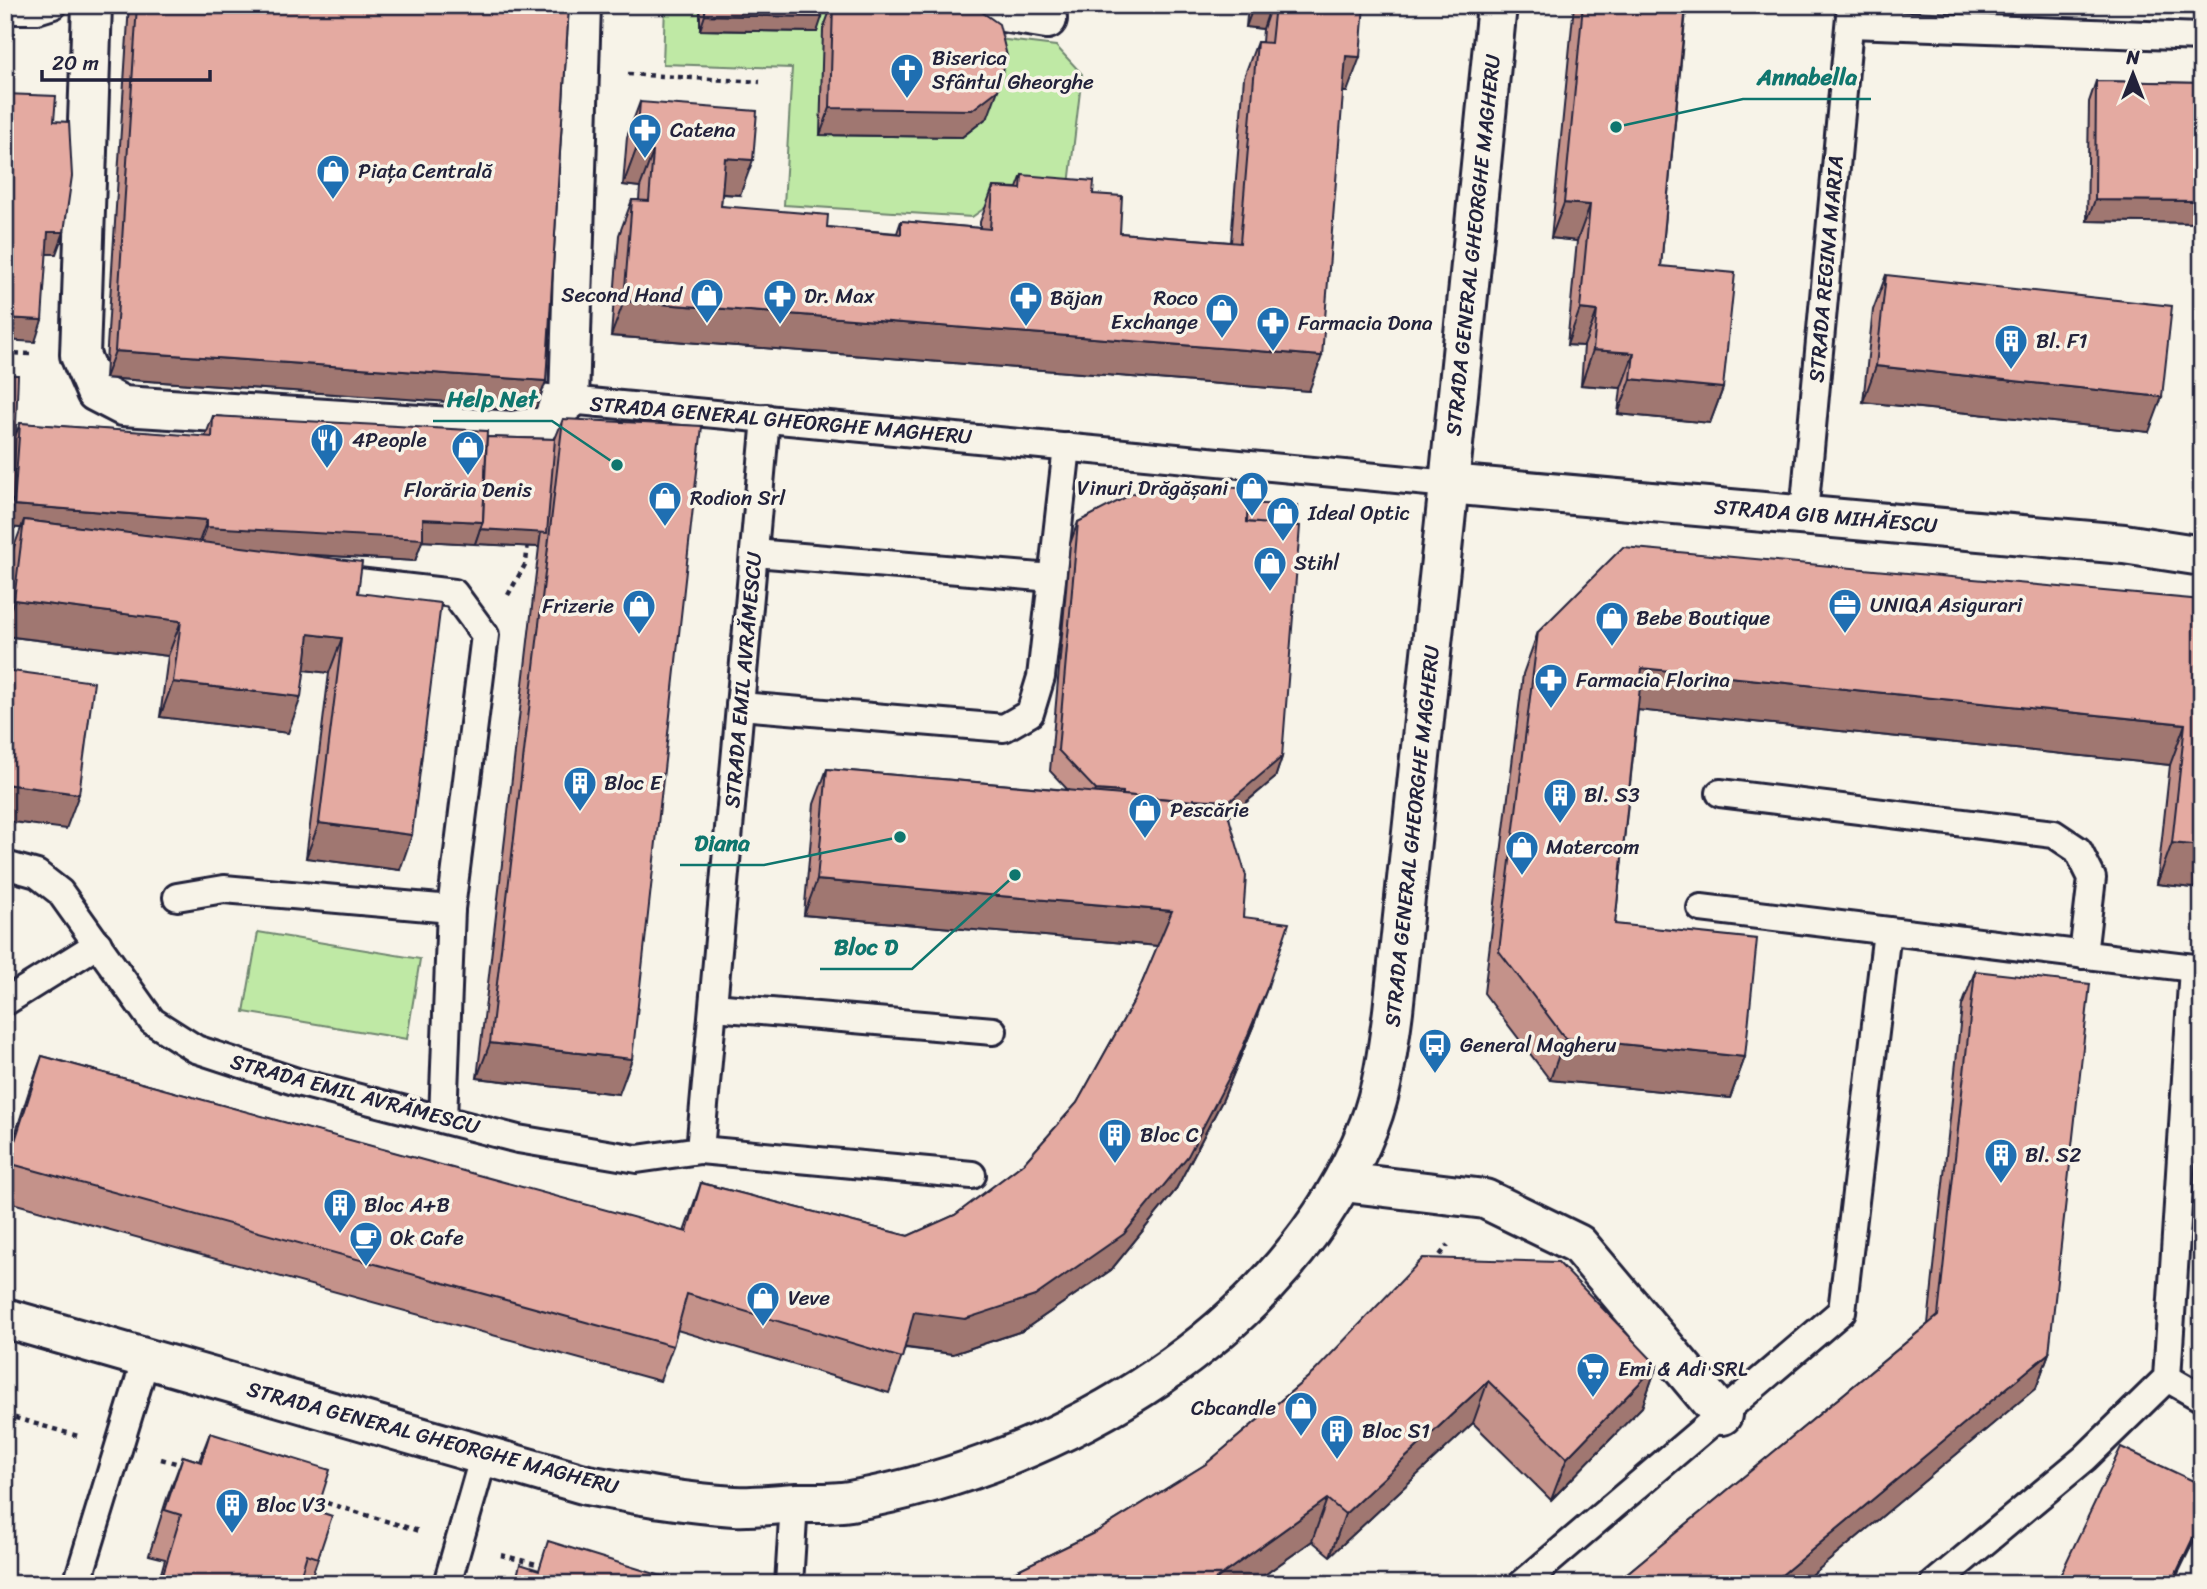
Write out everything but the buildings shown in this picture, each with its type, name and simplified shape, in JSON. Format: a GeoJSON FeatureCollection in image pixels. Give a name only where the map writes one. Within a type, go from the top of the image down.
{"type":"FeatureCollection","features":[{"type":"Feature","properties":{"kind":"street","name":"STRADA GENERAL GHEORGHE MAGHERU"},"geometry":{"type":"LineString","coordinates":[[92,5],[80,355],[96,392],[123,406],[513,430],[536,427],[553,398]]}},
{"type":"Feature","properties":{"kind":"street"},"geometry":{"type":"LineString","coordinates":[[553,398],[580,5]]}},
{"type":"Feature","properties":{"kind":"street"},"geometry":{"type":"LineString","coordinates":[[998,5],[1003,12],[1047,19]]}},
{"type":"Feature","properties":{"kind":"street","name":"STRADA GENERAL GHEORGHE MAGHERU"},"geometry":{"type":"LineString","coordinates":[[5,1318],[587,1485],[661,1499],[736,1506],[848,1502],[967,1474],[1073,1429],[1178,1364],[1251,1300],[1308,1237],[1343,1182],[1370,1124],[1386,1063],[1450,484],[1497,5]]}},
{"type":"Feature","properties":{"kind":"street","name":"STRADA GIB MIHĂESCU"},"geometry":{"type":"LineString","coordinates":[[1450,484],[2124,544],[2202,556]]}},
{"type":"Feature","properties":{"kind":"street"},"geometry":{"type":"LineString","coordinates":[[1343,1182],[1485,1199],[1578,1244],[1722,1415]]}},
{"type":"Feature","properties":{"kind":"lane"},"geometry":{"type":"LineString","coordinates":[[5,10],[37,10],[54,5]]}},
{"type":"Feature","properties":{"kind":"lane","name":"STRADA REGINA MARIA"},"geometry":{"type":"LineString","coordinates":[[1804,514],[1850,14],[2202,37]]}},
{"type":"Feature","properties":{"kind":"lane","name":"STRADA GENERAL GHEORGHE MAGHERU"},"geometry":{"type":"LineString","coordinates":[[553,398],[1450,484]]}},
{"type":"Feature","properties":{"kind":"lane","name":"STRADA EMIL AVRĂMESCU"},"geometry":{"type":"LineString","coordinates":[[700,1150],[766,418]]}},
{"type":"Feature","properties":{"kind":"lane"},"geometry":{"type":"LineString","coordinates":[[740,706],[1004,728],[1030,713],[1041,677],[1067,447]]}},
{"type":"Feature","properties":{"kind":"lane"},"geometry":{"type":"LineString","coordinates":[[5,540],[73,548]]}},
{"type":"Feature","properties":{"kind":"lane"},"geometry":{"type":"LineString","coordinates":[[754,553],[1052,578]]}},
{"type":"Feature","properties":{"kind":"lane"},"geometry":{"type":"LineString","coordinates":[[304,576],[454,593],[485,635],[451,909],[443,1119]]}},
{"type":"Feature","properties":{"kind":"lane"},"geometry":{"type":"LineString","coordinates":[[1720,793],[2054,834],[2078,850],[2092,878],[2083,955]]}},
{"type":"Feature","properties":{"kind":"lane","name":"STRADA EMIL AVRĂMESCU"},"geometry":{"type":"LineString","coordinates":[[5,866],[37,874],[60,892],[152,1021],[196,1049],[298,1083],[518,1139],[637,1159],[700,1150],[972,1175]]}},
{"type":"Feature","properties":{"kind":"lane"},"geometry":{"type":"LineString","coordinates":[[177,897],[224,889],[451,909]]}},
{"type":"Feature","properties":{"kind":"lane"},"geometry":{"type":"LineString","coordinates":[[1701,908],[2198,969],[2167,1378],[2085,1458],[1934,1584]]}},
{"type":"Feature","properties":{"kind":"lane"},"geometry":{"type":"LineString","coordinates":[[1522,1584],[1842,1311],[1887,931]]}},
{"type":"Feature","properties":{"kind":"lane"},"geometry":{"type":"LineString","coordinates":[[5,1002],[98,944]]}},
{"type":"Feature","properties":{"kind":"lane"},"geometry":{"type":"LineString","coordinates":[[713,1007],[993,1031]]}},
{"type":"Feature","properties":{"kind":"lane"},"geometry":{"type":"LineString","coordinates":[[77,1584],[146,1358]]}},
{"type":"Feature","properties":{"kind":"lane"},"geometry":{"type":"LineString","coordinates":[[2167,1378],[2202,1398]]}},
{"type":"Feature","properties":{"kind":"lane"},"geometry":{"type":"LineString","coordinates":[[447,1584],[484,1455]]}},
{"type":"Feature","properties":{"kind":"lane"},"geometry":{"type":"LineString","coordinates":[[789,1584],[794,1503]]}},
{"type":"Feature","properties":{"kind":"path"},"geometry":{"type":"LineString","coordinates":[[621,74],[760,82]]}},
{"type":"Feature","properties":{"kind":"path"},"geometry":{"type":"LineString","coordinates":[[526,563],[528,537]]}},
{"type":"Feature","properties":{"kind":"path"},"geometry":{"type":"LineString","coordinates":[[1427,1270],[1485,1199]]}},
{"type":"Feature","properties":{"kind":"path"},"geometry":{"type":"LineString","coordinates":[[5,1415],[185,1466]]}},
{"type":"Feature","properties":{"kind":"path"},"geometry":{"type":"LineString","coordinates":[[305,1497],[458,1544],[545,1566]]}},
{"type":"Feature","properties":{"kind":"green space"},"geometry":{"type":"Polygon","coordinates":[[[665,5],[969,5],[998,39],[1056,46],[1082,74],[1067,202],[999,198],[972,217],[784,205],[792,68],[663,64],[665,5]]]}},
{"type":"Feature","properties":{"kind":"green space"},"geometry":{"type":"Polygon","coordinates":[[[258,932],[420,959],[407,1039],[244,1012],[258,932]]]}},
{"type":"Feature","properties":{"kind":"place","name":"Biserica Sfântul Gheorghe"},"geometry":{"type":"Point","coordinates":[907,100]}},
{"type":"Feature","properties":{"kind":"place","name":"Annabella"},"geometry":{"type":"Point","coordinates":[1616,127]}},
{"type":"Feature","properties":{"kind":"place","name":"Catena"},"geometry":{"type":"Point","coordinates":[645,160]}},
{"type":"Feature","properties":{"kind":"place","name":"Piața Centrală"},"geometry":{"type":"Point","coordinates":[333,201]}},
{"type":"Feature","properties":{"kind":"place","name":"Second Hand"},"geometry":{"type":"Point","coordinates":[707,325]}},
{"type":"Feature","properties":{"kind":"place","name":"Dr. Max"},"geometry":{"type":"Point","coordinates":[780,326]}},
{"type":"Feature","properties":{"kind":"place","name":"Băjan"},"geometry":{"type":"Point","coordinates":[1026,328]}},
{"type":"Feature","properties":{"kind":"place","name":"Roco Exchange"},"geometry":{"type":"Point","coordinates":[1222,340]}},
{"type":"Feature","properties":{"kind":"place","name":"Farmacia Dona"},"geometry":{"type":"Point","coordinates":[1273,353]}},
{"type":"Feature","properties":{"kind":"place","name":"Bl. F1"},"geometry":{"type":"Point","coordinates":[2011,371]}},
{"type":"Feature","properties":{"kind":"place","name":"Help Net"},"geometry":{"type":"Point","coordinates":[617,465]}},
{"type":"Feature","properties":{"kind":"place","name":"4People"},"geometry":{"type":"Point","coordinates":[327,470]}},
{"type":"Feature","properties":{"kind":"place","name":"Florăria Denis"},"geometry":{"type":"Point","coordinates":[468,477]}},
{"type":"Feature","properties":{"kind":"place","name":"Vinuri Drăgășani"},"geometry":{"type":"Point","coordinates":[1252,518]}},
{"type":"Feature","properties":{"kind":"place","name":"Rodion Srl"},"geometry":{"type":"Point","coordinates":[665,528]}},
{"type":"Feature","properties":{"kind":"place","name":"Ideal Optic"},"geometry":{"type":"Point","coordinates":[1283,543]}},
{"type":"Feature","properties":{"kind":"place","name":"Stihl"},"geometry":{"type":"Point","coordinates":[1270,593]}},
{"type":"Feature","properties":{"kind":"place","name":"UNIQA Asigurari"},"geometry":{"type":"Point","coordinates":[1845,635]}},
{"type":"Feature","properties":{"kind":"place","name":"Frizerie"},"geometry":{"type":"Point","coordinates":[639,636]}},
{"type":"Feature","properties":{"kind":"place","name":"Bebe Boutique"},"geometry":{"type":"Point","coordinates":[1612,648]}},
{"type":"Feature","properties":{"kind":"place","name":"Farmacia Florina"},"geometry":{"type":"Point","coordinates":[1551,710]}},
{"type":"Feature","properties":{"kind":"place","name":"Bloc E"},"geometry":{"type":"Point","coordinates":[580,813]}},
{"type":"Feature","properties":{"kind":"place","name":"Bl. S3"},"geometry":{"type":"Point","coordinates":[1560,825]}},
{"type":"Feature","properties":{"kind":"place","name":"Diana"},"geometry":{"type":"Point","coordinates":[900,837]}},
{"type":"Feature","properties":{"kind":"place","name":"Pescărie"},"geometry":{"type":"Point","coordinates":[1145,840]}},
{"type":"Feature","properties":{"kind":"place","name":"Bloc D"},"geometry":{"type":"Point","coordinates":[1015,875]}},
{"type":"Feature","properties":{"kind":"place","name":"Matercom"},"geometry":{"type":"Point","coordinates":[1522,877]}},
{"type":"Feature","properties":{"kind":"place","name":"General Magheru"},"geometry":{"type":"Point","coordinates":[1435,1075]}},
{"type":"Feature","properties":{"kind":"place","name":"Bloc C"},"geometry":{"type":"Point","coordinates":[1115,1165]}},
{"type":"Feature","properties":{"kind":"place","name":"Bl. S2"},"geometry":{"type":"Point","coordinates":[2001,1185]}},
{"type":"Feature","properties":{"kind":"place","name":"Bloc A+B"},"geometry":{"type":"Point","coordinates":[340,1235]}},
{"type":"Feature","properties":{"kind":"place","name":"Ok Cafe"},"geometry":{"type":"Point","coordinates":[366,1268]}},
{"type":"Feature","properties":{"kind":"place","name":"Veve"},"geometry":{"type":"Point","coordinates":[763,1328]}},
{"type":"Feature","properties":{"kind":"place","name":"Emi & Adi SRL"},"geometry":{"type":"Point","coordinates":[1593,1399]}},
{"type":"Feature","properties":{"kind":"place","name":"Cbcandle"},"geometry":{"type":"Point","coordinates":[1301,1438]}},
{"type":"Feature","properties":{"kind":"place","name":"Bloc S1"},"geometry":{"type":"Point","coordinates":[1337,1461]}},
{"type":"Feature","properties":{"kind":"place","name":"Bloc V3"},"geometry":{"type":"Point","coordinates":[232,1535]}}]}
